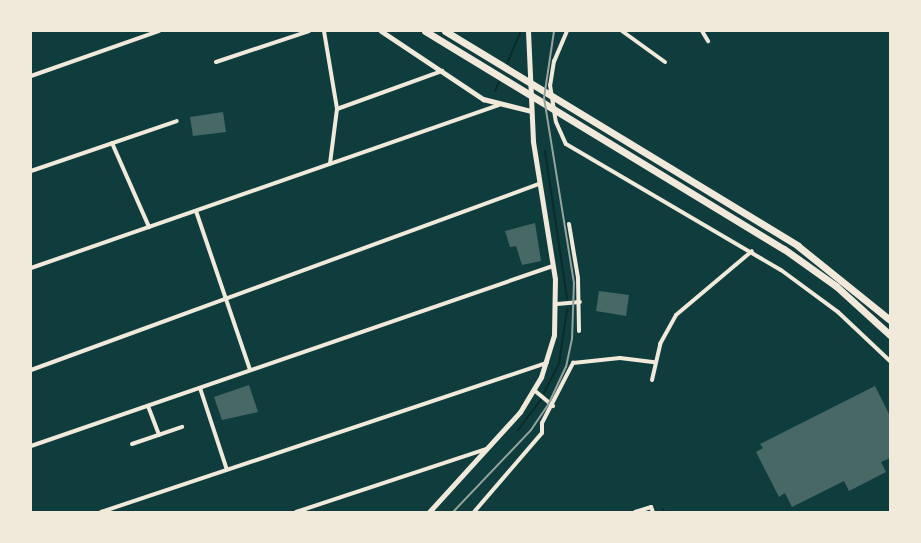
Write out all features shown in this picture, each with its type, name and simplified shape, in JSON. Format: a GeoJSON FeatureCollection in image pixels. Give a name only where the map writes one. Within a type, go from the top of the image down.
{"type":"FeatureCollection","features":[{"type":"Feature","properties":{"kind":"highway"},"geometry":{"type":"LineString","coordinates":[[425,31],[784,249],[841,291],[890,335]]}},
{"type":"Feature","properties":{"kind":"highway"},"geometry":{"type":"LineString","coordinates":[[445,31],[798,246],[890,320]]}},
{"type":"Feature","properties":{"kind":"main road"},"geometry":{"type":"LineString","coordinates":[[381,31],[498,105],[531,111]]}},
{"type":"Feature","properties":{"kind":"main road"},"geometry":{"type":"LineString","coordinates":[[429,512],[488,448],[534,390],[547,363],[554,335],[557,304],[553,266],[539,184],[531,111],[528,31]]}},
{"type":"Feature","properties":{"kind":"street"},"geometry":{"type":"LineString","coordinates":[[31,76],[159,31]]}},
{"type":"Feature","properties":{"kind":"street"},"geometry":{"type":"LineString","coordinates":[[216,62],[309,31]]}},
{"type":"Feature","properties":{"kind":"street"},"geometry":{"type":"LineString","coordinates":[[324,31],[337,109],[330,164]]}},
{"type":"Feature","properties":{"kind":"street"},"geometry":{"type":"LineString","coordinates":[[567,31],[551,75],[556,122],[563,139],[573,150],[752,251],[838,312],[890,361]]}},
{"type":"Feature","properties":{"kind":"street"},"geometry":{"type":"LineString","coordinates":[[622,31],[665,62]]}},
{"type":"Feature","properties":{"kind":"street"},"geometry":{"type":"LineString","coordinates":[[702,31],[708,41]]}},
{"type":"Feature","properties":{"kind":"street"},"geometry":{"type":"LineString","coordinates":[[337,109],[442,71]]}},
{"type":"Feature","properties":{"kind":"street"},"geometry":{"type":"LineString","coordinates":[[31,268],[498,105]]}},
{"type":"Feature","properties":{"kind":"street"},"geometry":{"type":"LineString","coordinates":[[31,171],[177,121]]}},
{"type":"Feature","properties":{"kind":"street"},"geometry":{"type":"LineString","coordinates":[[112,143],[149,227]]}},
{"type":"Feature","properties":{"kind":"street"},"geometry":{"type":"LineString","coordinates":[[31,370],[539,184]]}},
{"type":"Feature","properties":{"kind":"street"},"geometry":{"type":"LineString","coordinates":[[196,211],[250,370]]}},
{"type":"Feature","properties":{"kind":"street"},"geometry":{"type":"LineString","coordinates":[[569,224],[580,302],[579,331]]}},
{"type":"Feature","properties":{"kind":"street"},"geometry":{"type":"LineString","coordinates":[[652,380],[663,336],[676,315],[752,251]]}},
{"type":"Feature","properties":{"kind":"street"},"geometry":{"type":"LineString","coordinates":[[31,446],[553,266]]}},
{"type":"Feature","properties":{"kind":"street"},"geometry":{"type":"LineString","coordinates":[[557,304],[580,302]]}},
{"type":"Feature","properties":{"kind":"street"},"geometry":{"type":"LineString","coordinates":[[474,512],[542,433],[542,423],[553,406],[573,363],[620,358],[655,362]]}},
{"type":"Feature","properties":{"kind":"street"},"geometry":{"type":"LineString","coordinates":[[101,512],[547,363]]}},
{"type":"Feature","properties":{"kind":"street"},"geometry":{"type":"LineString","coordinates":[[200,388],[227,470]]}},
{"type":"Feature","properties":{"kind":"street"},"geometry":{"type":"LineString","coordinates":[[534,390],[553,406]]}},
{"type":"Feature","properties":{"kind":"street"},"geometry":{"type":"LineString","coordinates":[[148,406],[159,435]]}},
{"type":"Feature","properties":{"kind":"street"},"geometry":{"type":"LineString","coordinates":[[132,444],[182,427]]}},
{"type":"Feature","properties":{"kind":"street"},"geometry":{"type":"LineString","coordinates":[[296,512],[488,448]]}},
{"type":"Feature","properties":{"kind":"street"},"geometry":{"type":"LineString","coordinates":[[635,512],[651,507],[653,512]]}},
{"type":"Feature","properties":{"kind":"building"},"geometry":{"type":"Polygon","coordinates":[[[223,112],[226,132],[193,136],[190,117],[223,112]]]}},
{"type":"Feature","properties":{"kind":"building"},"geometry":{"type":"Polygon","coordinates":[[[535,223],[541,261],[522,265],[516,246],[510,247],[505,231],[535,223]]]}},
{"type":"Feature","properties":{"kind":"building"},"geometry":{"type":"Polygon","coordinates":[[[599,291],[629,295],[626,316],[596,311],[599,291]]]}},
{"type":"Feature","properties":{"kind":"building"},"geometry":{"type":"Polygon","coordinates":[[[249,385],[258,412],[222,420],[214,397],[249,385]]]}},
{"type":"Feature","properties":{"kind":"building"},"geometry":{"type":"Polygon","coordinates":[[[875,386],[890,416],[890,458],[881,462],[886,472],[849,491],[844,481],[792,507],[785,493],[779,497],[756,452],[763,448],[760,444],[875,386]]]}},
{"type":"Feature","properties":{"kind":"waterway"},"geometry":{"type":"LineString","coordinates":[[506,66],[521,31]]}},
{"type":"Feature","properties":{"kind":"waterway"},"geometry":{"type":"LineString","coordinates":[[495,91],[500,79]]}},
{"type":"Feature","properties":{"kind":"waterway"},"geometry":{"type":"LineString","coordinates":[[545,151],[567,298]]}},
{"type":"Feature","properties":{"kind":"waterway"},"geometry":{"type":"LineString","coordinates":[[544,393],[559,363],[567,310]]}},
{"type":"Feature","properties":{"kind":"waterway"},"geometry":{"type":"LineString","coordinates":[[518,430],[541,399]]}},
{"type":"Feature","properties":{"kind":"railway"},"geometry":{"type":"LineString","coordinates":[[453,512],[531,430],[549,403],[566,367],[572,339],[574,283],[544,98],[554,31]]}}]}
